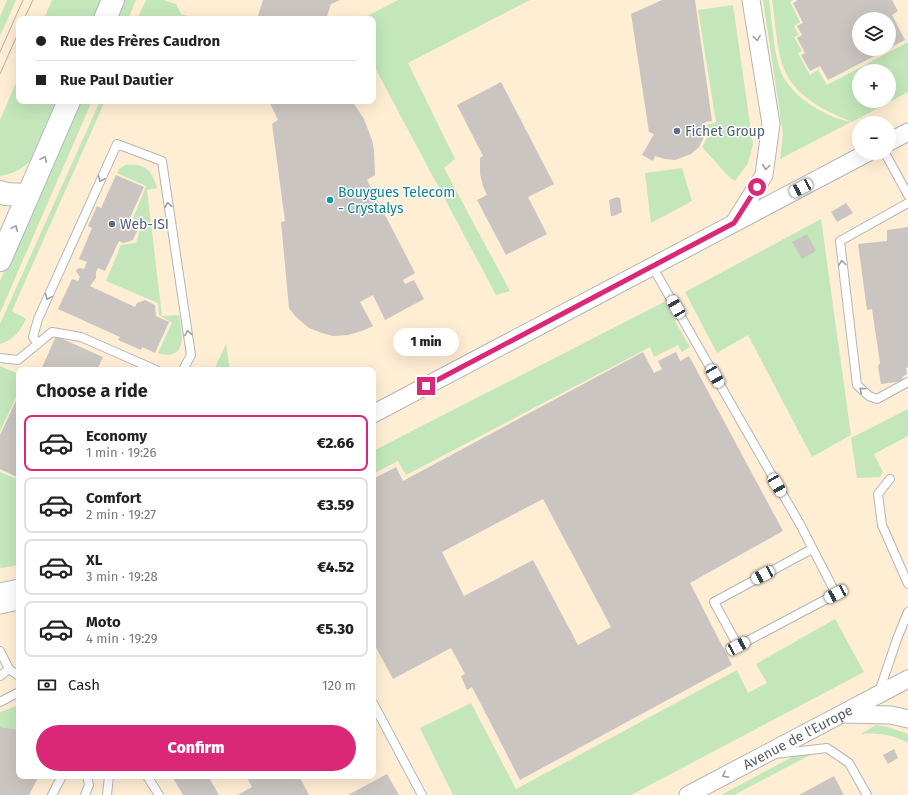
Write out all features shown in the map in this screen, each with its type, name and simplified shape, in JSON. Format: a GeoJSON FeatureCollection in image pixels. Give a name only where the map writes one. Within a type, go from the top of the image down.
{"type":"FeatureCollection","features":[{"type":"Feature","properties":{"kind":"main road"},"geometry":{"type":"LineString","coordinates":[[106,16],[113,0]]}},
{"type":"Feature","properties":{"kind":"main road"},"geometry":{"type":"LineString","coordinates":[[0,260],[68,104]]}},
{"type":"Feature","properties":{"kind":"main road"},"geometry":{"type":"LineString","coordinates":[[0,192],[6,194],[28,194]]}},
{"type":"Feature","properties":{"kind":"street"},"geometry":{"type":"LineString","coordinates":[[734,223],[764,175],[771,124],[751,0]]}},
{"type":"Feature","properties":{"kind":"street"},"geometry":{"type":"LineString","coordinates":[[896,138],[908,132]]}},
{"type":"Feature","properties":{"kind":"street"},"geometry":{"type":"LineString","coordinates":[[376,412],[854,160]]}},
{"type":"Feature","properties":{"kind":"street"},"geometry":{"type":"LineString","coordinates":[[0,592],[14,601]]}},
{"type":"Feature","properties":{"kind":"street","name":"Avenue de l'Europe"},"geometry":{"type":"LineString","coordinates":[[688,795],[908,679]]}},
{"type":"Feature","properties":{"kind":"street"},"geometry":{"type":"LineString","coordinates":[[840,714],[892,715],[908,718]]}},
{"type":"Feature","properties":{"kind":"lane"},"geometry":{"type":"LineString","coordinates":[[38,344],[33,337],[38,319],[117,144],[162,161],[191,355],[185,367]]}},
{"type":"Feature","properties":{"kind":"lane"},"geometry":{"type":"LineString","coordinates":[[889,160],[908,195]]}},
{"type":"Feature","properties":{"kind":"lane"},"geometry":{"type":"LineString","coordinates":[[908,203],[840,241],[857,385],[868,396],[877,399],[908,382]]}},
{"type":"Feature","properties":{"kind":"lane"},"geometry":{"type":"LineString","coordinates":[[652,266],[812,548],[836,594],[738,646],[714,602],[812,548]]}},
{"type":"Feature","properties":{"kind":"lane"},"geometry":{"type":"LineString","coordinates":[[0,358],[18,360],[52,332],[81,337],[149,367]]}},
{"type":"Feature","properties":{"kind":"lane"},"geometry":{"type":"LineString","coordinates":[[890,479],[878,494],[882,525],[908,584]]}},
{"type":"Feature","properties":{"kind":"lane"},"geometry":{"type":"LineString","coordinates":[[878,694],[908,612]]}},
{"type":"Feature","properties":{"kind":"lane"},"geometry":{"type":"LineString","coordinates":[[0,651],[9,669],[16,674]]}},
{"type":"Feature","properties":{"kind":"lane"},"geometry":{"type":"LineString","coordinates":[[0,676],[9,669]]}},
{"type":"Feature","properties":{"kind":"lane"},"geometry":{"type":"LineString","coordinates":[[0,702],[16,694]]}},
{"type":"Feature","properties":{"kind":"lane"},"geometry":{"type":"LineString","coordinates":[[376,709],[422,795]]}},
{"type":"Feature","properties":{"kind":"lane"},"geometry":{"type":"LineString","coordinates":[[762,756],[827,748],[849,762],[867,795]]}},
{"type":"Feature","properties":{"kind":"lane"},"geometry":{"type":"LineString","coordinates":[[52,795],[60,779]]}},
{"type":"Feature","properties":{"kind":"lane"},"geometry":{"type":"LineString","coordinates":[[85,795],[89,785],[88,779]]}},
{"type":"Feature","properties":{"kind":"lane"},"geometry":{"type":"LineString","coordinates":[[107,795],[109,779]]}},
{"type":"Feature","properties":{"kind":"lane"},"geometry":{"type":"LineString","coordinates":[[149,779],[159,795]]}},
{"type":"Feature","properties":{"kind":"shaded area"},"geometry":{"type":"Polygon","coordinates":[[[0,0],[908,0],[908,795],[0,795],[0,0]]]}},
{"type":"Feature","properties":{"kind":"green space"},"geometry":{"type":"Polygon","coordinates":[[[7,0],[16,0],[0,36],[0,17],[7,0]]]}},
{"type":"Feature","properties":{"kind":"green space"},"geometry":{"type":"Polygon","coordinates":[[[52,0],[101,0],[93,16],[45,16],[52,0]]]}},
{"type":"Feature","properties":{"kind":"green space"},"geometry":{"type":"Polygon","coordinates":[[[123,0],[136,0],[129,16],[116,16],[123,0]]]}},
{"type":"Feature","properties":{"kind":"green space"},"geometry":{"type":"Polygon","coordinates":[[[146,0],[163,0],[176,4],[181,14],[188,16],[138,16],[146,0]]]}},
{"type":"Feature","properties":{"kind":"green space"},"geometry":{"type":"Polygon","coordinates":[[[398,0],[530,0],[408,63],[455,159],[444,168],[510,291],[496,295],[376,70],[376,16],[367,16],[398,0]]]}},
{"type":"Feature","properties":{"kind":"green space"},"geometry":{"type":"Polygon","coordinates":[[[763,0],[769,0],[777,60],[783,76],[790,87],[804,100],[819,110],[842,120],[851,122],[780,159],[783,135],[763,0]]]}},
{"type":"Feature","properties":{"kind":"green space"},"geometry":{"type":"Polygon","coordinates":[[[772,0],[793,0],[790,2],[800,22],[794,26],[799,35],[794,37],[802,51],[798,53],[810,75],[818,70],[827,85],[852,72],[852,108],[878,108],[863,116],[852,116],[852,122],[822,108],[804,96],[789,79],[784,69],[778,45],[772,0]]]}},
{"type":"Feature","properties":{"kind":"green space"},"geometry":{"type":"Polygon","coordinates":[[[733,5],[753,145],[748,163],[735,181],[729,177],[702,147],[707,138],[707,125],[716,122],[698,10],[733,5]]]}},
{"type":"Feature","properties":{"kind":"green space"},"geometry":{"type":"Polygon","coordinates":[[[908,42],[908,92],[896,98],[896,64],[867,64],[882,56],[896,56],[896,48],[908,42]]]}},
{"type":"Feature","properties":{"kind":"green space"},"geometry":{"type":"Polygon","coordinates":[[[16,83],[16,104],[55,104],[30,161],[16,171],[0,176],[0,120],[16,83]]]}},
{"type":"Feature","properties":{"kind":"green space"},"geometry":{"type":"Polygon","coordinates":[[[78,104],[91,104],[0,313],[0,281],[78,104]]]}},
{"type":"Feature","properties":{"kind":"green space"},"geometry":{"type":"Polygon","coordinates":[[[99,104],[104,104],[12,311],[26,319],[13,337],[0,344],[0,324],[99,104]]]}},
{"type":"Feature","properties":{"kind":"green space"},"geometry":{"type":"Polygon","coordinates":[[[125,165],[142,166],[153,176],[157,188],[147,190],[162,316],[179,315],[182,337],[179,349],[175,353],[168,355],[158,353],[172,323],[159,315],[158,303],[106,281],[121,245],[136,243],[140,230],[133,218],[146,186],[117,173],[119,169],[125,165]]]}},
{"type":"Feature","properties":{"kind":"green space"},"geometry":{"type":"Polygon","coordinates":[[[682,168],[692,201],[651,223],[645,173],[682,168]]]}},
{"type":"Feature","properties":{"kind":"green space"},"geometry":{"type":"Polygon","coordinates":[[[821,219],[851,435],[812,457],[748,335],[717,353],[685,292],[821,219]]]}},
{"type":"Feature","properties":{"kind":"green space"},"geometry":{"type":"Polygon","coordinates":[[[664,302],[690,347],[682,352],[678,345],[654,357],[650,347],[406,475],[398,461],[376,472],[376,449],[664,302]]]}},
{"type":"Feature","properties":{"kind":"green space"},"geometry":{"type":"Polygon","coordinates":[[[226,344],[230,367],[215,367],[226,344]]]}},
{"type":"Feature","properties":{"kind":"green space"},"geometry":{"type":"Polygon","coordinates":[[[0,366],[16,373],[16,397],[0,431],[0,366]]]}},
{"type":"Feature","properties":{"kind":"green space"},"geometry":{"type":"Polygon","coordinates":[[[908,409],[908,436],[874,454],[883,472],[880,477],[857,478],[851,438],[908,409]]]}},
{"type":"Feature","properties":{"kind":"green space"},"geometry":{"type":"Polygon","coordinates":[[[0,472],[16,479],[16,566],[0,567],[0,472]]]}},
{"type":"Feature","properties":{"kind":"green space"},"geometry":{"type":"Polygon","coordinates":[[[835,619],[864,672],[631,795],[453,795],[420,728],[471,703],[516,789],[737,670],[748,693],[767,683],[756,664],[835,619]]]}},
{"type":"Feature","properties":{"kind":"green space"},"geometry":{"type":"Polygon","coordinates":[[[16,706],[16,730],[0,727],[0,712],[16,706]]]}},
{"type":"Feature","properties":{"kind":"green space"},"geometry":{"type":"Polygon","coordinates":[[[876,725],[888,727],[908,734],[908,743],[885,735],[861,734],[876,725]]]}},
{"type":"Feature","properties":{"kind":"green space"},"geometry":{"type":"Polygon","coordinates":[[[807,749],[816,752],[734,795],[721,795],[807,749]]]}},
{"type":"Feature","properties":{"kind":"building"},"geometry":{"type":"Polygon","coordinates":[[[263,0],[340,0],[331,4],[327,16],[258,16],[263,0]]]}},
{"type":"Feature","properties":{"kind":"building"},"geometry":{"type":"Polygon","coordinates":[[[662,0],[695,0],[712,121],[705,122],[704,137],[699,147],[691,154],[675,160],[655,156],[653,161],[642,155],[654,134],[649,132],[631,14],[662,0]]]}},
{"type":"Feature","properties":{"kind":"building"},"geometry":{"type":"Polygon","coordinates":[[[796,0],[892,0],[898,11],[896,12],[852,12],[852,56],[874,56],[859,64],[852,64],[852,68],[828,80],[820,66],[810,71],[801,55],[805,53],[797,38],[802,35],[797,26],[803,23],[793,3],[797,1],[796,0]]]}},
{"type":"Feature","properties":{"kind":"building"},"geometry":{"type":"Polygon","coordinates":[[[896,23],[905,40],[896,44],[896,23]]]}},
{"type":"Feature","properties":{"kind":"building"},"geometry":{"type":"Polygon","coordinates":[[[501,82],[554,184],[528,197],[547,234],[506,255],[477,200],[487,195],[480,174],[480,158],[483,156],[457,105],[501,82]]]}},
{"type":"Feature","properties":{"kind":"building","name":"Bouygues Telecom - Crystalys"},"geometry":{"type":"Polygon","coordinates":[[[270,104],[354,104],[364,119],[374,150],[375,175],[367,180],[415,273],[403,280],[405,284],[414,280],[424,299],[385,320],[373,295],[360,302],[373,326],[348,335],[333,336],[322,333],[309,328],[296,317],[289,308],[281,222],[285,221],[272,124],[278,120],[270,104]]]}},
{"type":"Feature","properties":{"kind":"building"},"geometry":{"type":"Polygon","coordinates":[[[116,175],[144,187],[129,220],[134,222],[138,229],[133,240],[124,243],[119,241],[105,271],[98,268],[96,278],[90,286],[135,307],[137,303],[145,300],[155,305],[156,316],[169,322],[155,353],[142,347],[141,350],[118,340],[120,337],[58,309],[72,279],[78,281],[80,277],[76,271],[77,269],[84,269],[87,262],[79,259],[92,228],[88,226],[97,206],[101,208],[116,175]]]}},
{"type":"Feature","properties":{"kind":"building"},"geometry":{"type":"Polygon","coordinates":[[[617,197],[620,198],[622,212],[611,216],[609,200],[617,197]]]}},
{"type":"Feature","properties":{"kind":"building"},"geometry":{"type":"Polygon","coordinates":[[[846,203],[853,213],[837,222],[831,212],[846,203]]]}},
{"type":"Feature","properties":{"kind":"building"},"geometry":{"type":"Polygon","coordinates":[[[908,227],[907,374],[902,377],[903,381],[881,384],[878,366],[880,363],[872,309],[867,310],[858,244],[887,241],[887,230],[908,227]]]}},
{"type":"Feature","properties":{"kind":"building"},"geometry":{"type":"Polygon","coordinates":[[[807,234],[816,251],[802,259],[792,242],[807,234]]]}},
{"type":"Feature","properties":{"kind":"building"},"geometry":{"type":"Polygon","coordinates":[[[56,336],[103,357],[98,367],[42,367],[56,336]]]}},
{"type":"Feature","properties":{"kind":"building"},"geometry":{"type":"Polygon","coordinates":[[[643,352],[654,373],[662,369],[658,361],[676,352],[680,361],[689,356],[783,531],[690,583],[732,665],[520,780],[472,687],[467,690],[461,676],[465,674],[451,648],[393,679],[376,648],[376,477],[396,467],[403,481],[643,352]],[[543,499],[442,552],[464,596],[533,560],[578,645],[611,627],[543,499]]]}},
{"type":"Feature","properties":{"kind":"building"},"geometry":{"type":"Polygon","coordinates":[[[16,400],[16,477],[0,469],[0,435],[16,400]]]}},
{"type":"Feature","properties":{"kind":"building"},"geometry":{"type":"Polygon","coordinates":[[[0,727],[16,730],[16,779],[37,779],[29,795],[0,795],[0,727]]]}},
{"type":"Feature","properties":{"kind":"building"},"geometry":{"type":"Polygon","coordinates":[[[894,749],[898,758],[888,764],[883,755],[894,749]]]}},
{"type":"Feature","properties":{"kind":"building"},"geometry":{"type":"Polygon","coordinates":[[[387,774],[399,795],[348,795],[387,774]]]}},
{"type":"Feature","properties":{"kind":"building"},"geometry":{"type":"Polygon","coordinates":[[[834,776],[844,795],[799,795],[834,776]]]}},
{"type":"Feature","properties":{"kind":"building"},"geometry":{"type":"Polygon","coordinates":[[[174,779],[210,779],[219,795],[183,795],[174,779]]]}},
{"type":"Feature","properties":{"kind":"building"},"geometry":{"type":"Polygon","coordinates":[[[248,779],[301,779],[309,795],[238,795],[252,787],[248,779]]]}},
{"type":"Feature","properties":{"kind":"tram line"},"geometry":{"type":"LineString","coordinates":[[0,52],[23,0]]}},
{"type":"Feature","properties":{"kind":"tram line"},"geometry":{"type":"LineString","coordinates":[[25,16],[33,0]]}},
{"type":"Feature","properties":{"kind":"tram line"},"geometry":{"type":"LineString","coordinates":[[0,74],[16,38]]}},
{"type":"Feature","properties":{"kind":"place","name":"Fichet Group"},"geometry":{"type":"Point","coordinates":[677,131]}},
{"type":"Feature","properties":{"kind":"place","name":"Bouygues Telecom - Crystalys"},"geometry":{"type":"Point","coordinates":[330,200]}},
{"type":"Feature","properties":{"kind":"place","name":"Web-ISI"},"geometry":{"type":"Point","coordinates":[112,224]}},
{"type":"Feature","properties":{"kind":"route"},"geometry":{"type":"LineString","coordinates":[[426,386],[734,223],[757,187]]}}]}
